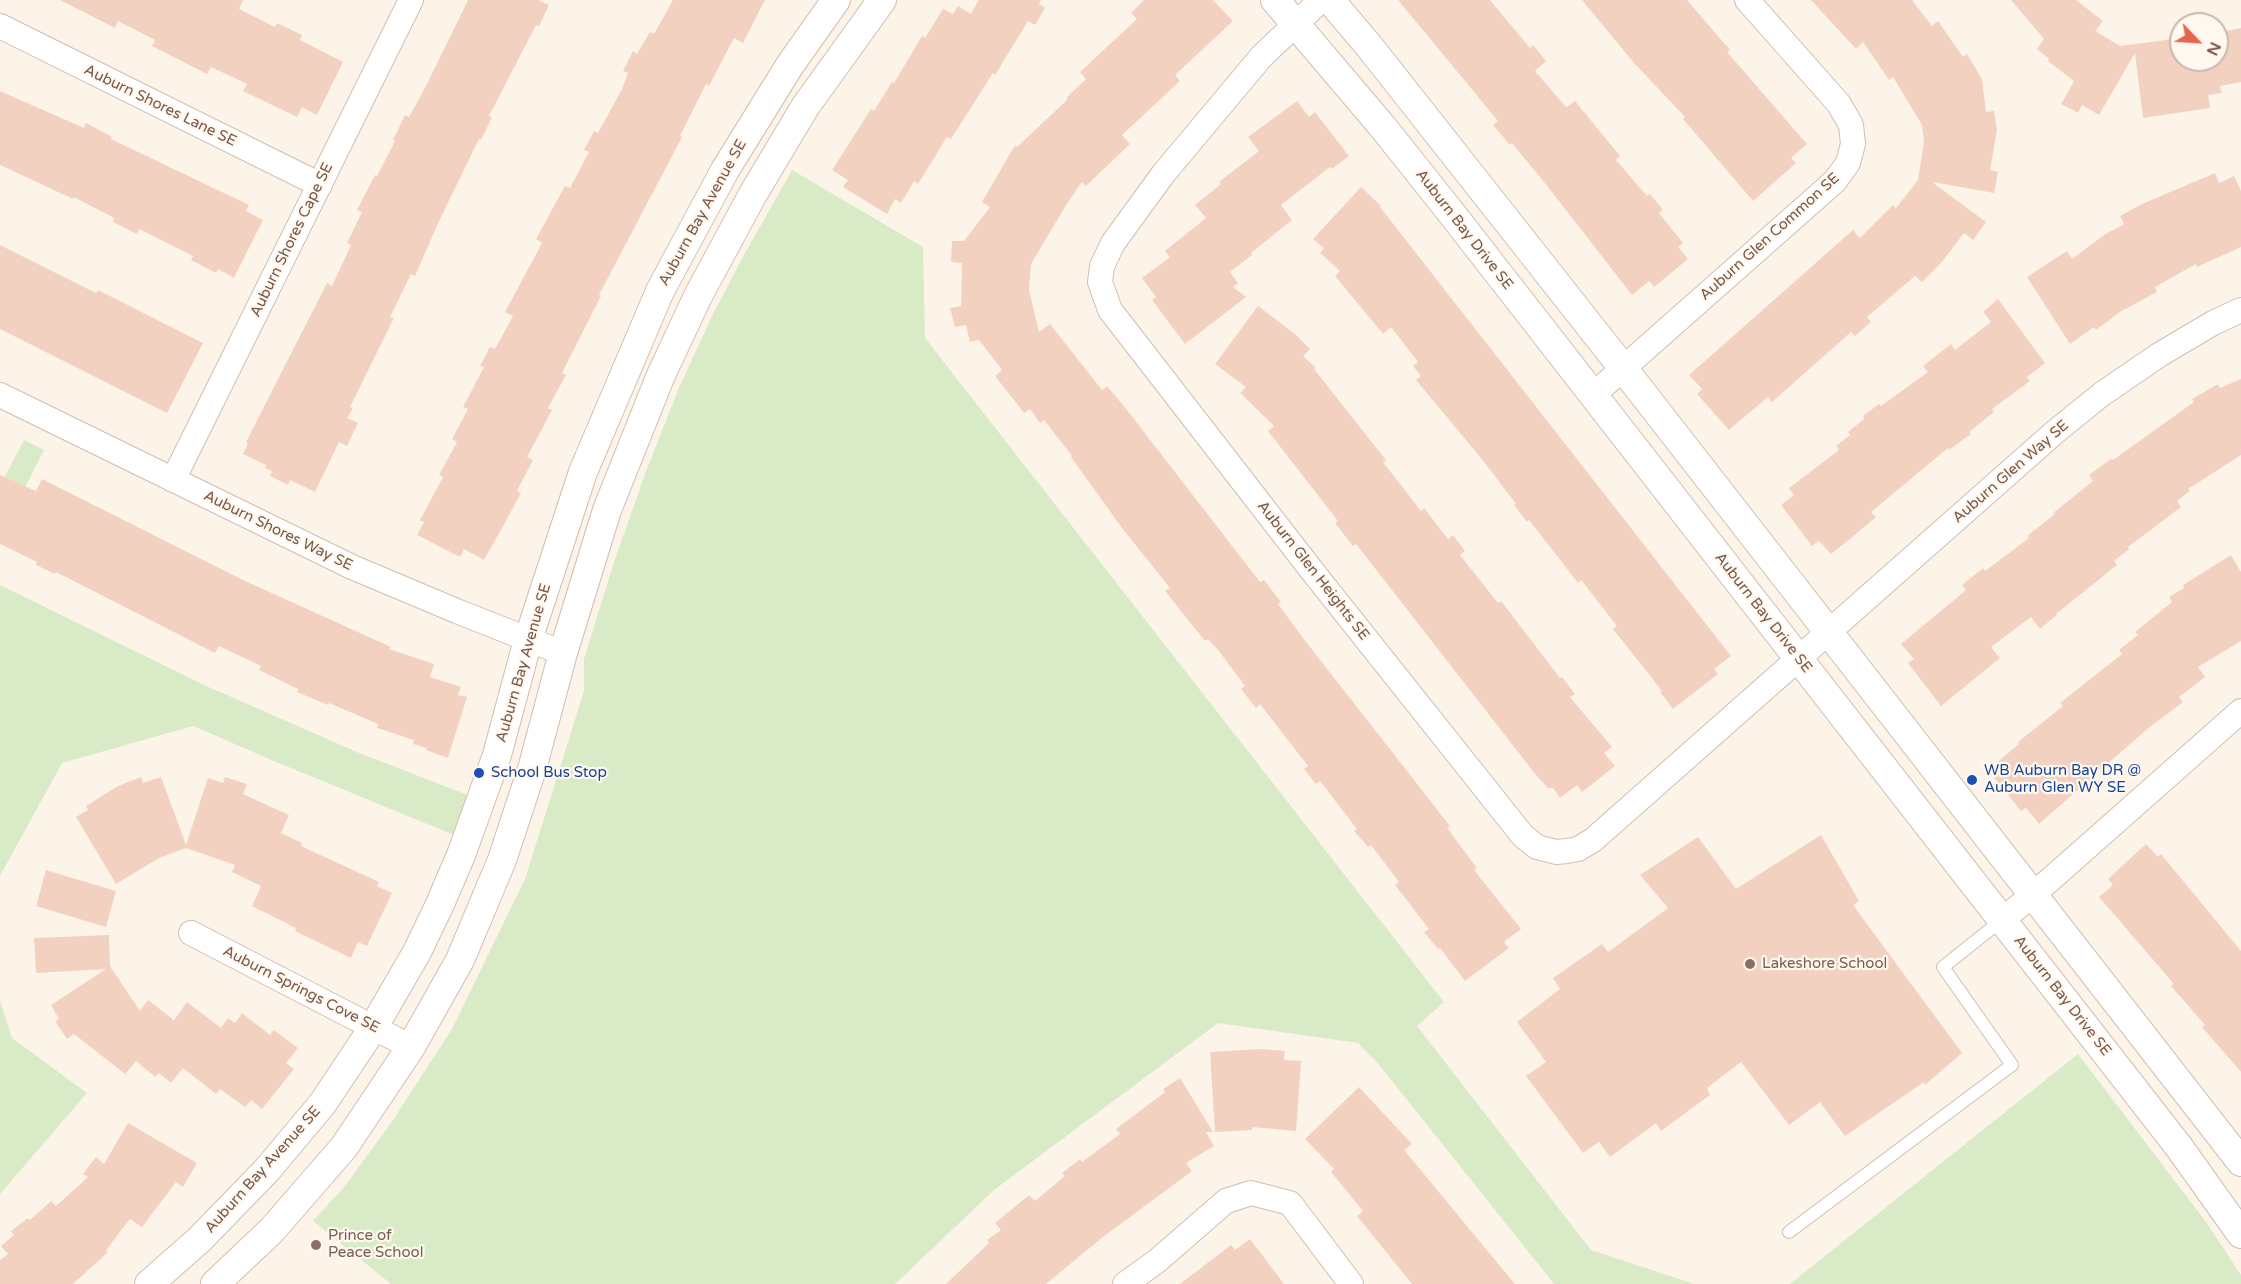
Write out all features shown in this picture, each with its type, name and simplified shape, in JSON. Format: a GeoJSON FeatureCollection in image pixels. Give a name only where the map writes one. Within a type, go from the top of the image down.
{"type":"FeatureCollection","features":[{"type":"Feature","properties":{"kind":"street","name":"Auburn Shores Cape SE"},"geometry":{"type":"LineString","coordinates":[[173,480],[411,0]]}},
{"type":"Feature","properties":{"kind":"street","name":"Auburn Bay Avenue SE"},"geometry":{"type":"LineString","coordinates":[[149,1284],[199,1240],[267,1170],[323,1103],[373,1028],[417,952],[460,855],[497,755],[528,640],[583,472],[660,291],[725,170],[790,65],[836,0]]}},
{"type":"Feature","properties":{"kind":"street"},"geometry":{"type":"LineString","coordinates":[[215,1284],[272,1230],[344,1147],[411,1047],[460,960],[502,860],[532,769],[563,653],[607,510],[661,375],[698,296],[753,194],[805,107],[882,0]]}},
{"type":"Feature","properties":{"kind":"street","name":"Auburn Bay Drive SE"},"geometry":{"type":"LineString","coordinates":[[1275,0],[1388,134],[1593,395],[2003,919],[2179,1147],[2241,1234]]}},
{"type":"Feature","properties":{"kind":"street"},"geometry":{"type":"LineString","coordinates":[[1296,24],[1321,0]]}},
{"type":"Feature","properties":{"kind":"street"},"geometry":{"type":"LineString","coordinates":[[1330,0],[1369,46],[1623,368],[2241,1162]]}},
{"type":"Feature","properties":{"kind":"street","name":"Auburn Glen Common SE"},"geometry":{"type":"LineString","coordinates":[[1593,395],[1835,181],[1848,163],[1853,144],[1851,125],[1839,104],[1748,0]]}},
{"type":"Feature","properties":{"kind":"street","name":"Auburn Glen Heights SE"},"geometry":{"type":"LineString","coordinates":[[1296,24],[1262,56],[1164,173],[1113,243],[1102,266],[1100,282],[1110,310],[1313,572],[1523,836],[1537,847],[1556,852],[1578,849],[1593,840],[1798,658]]}},
{"type":"Feature","properties":{"kind":"street","name":"Auburn Shores Lane SE"},"geometry":{"type":"LineString","coordinates":[[0,26],[320,185]]}},
{"type":"Feature","properties":{"kind":"street","name":"Auburn Glen Way SE"},"geometry":{"type":"LineString","coordinates":[[1798,658],[2055,432],[2102,394],[2160,355],[2213,323],[2241,310]]}},
{"type":"Feature","properties":{"kind":"street","name":"Auburn Shores Way SE"},"geometry":{"type":"LineString","coordinates":[[0,395],[352,567],[563,653]]}},
{"type":"Feature","properties":{"kind":"street"},"geometry":{"type":"LineString","coordinates":[[2003,919],[2241,711]]}},
{"type":"Feature","properties":{"kind":"street","name":"Auburn Springs Cove SE"},"geometry":{"type":"LineString","coordinates":[[190,933],[411,1047]]}},
{"type":"Feature","properties":{"kind":"street"},"geometry":{"type":"LineString","coordinates":[[1125,1284],[1157,1261],[1226,1201],[1251,1192],[1290,1203],[1351,1284]]}},
{"type":"Feature","properties":{"kind":"lane"},"geometry":{"type":"LineString","coordinates":[[1790,1232],[2012,1065],[1943,967],[2003,919]]}},
{"type":"Feature","properties":{"kind":"green space"},"geometry":{"type":"Polygon","coordinates":[[[792,170],[923,247],[925,338],[1444,1002],[1417,1026],[1591,1250],[1694,1284],[1554,1284],[1376,1061],[1358,1043],[1218,1023],[994,1190],[895,1284],[391,1284],[313,1221],[345,1186],[393,1120],[452,1029],[525,879],[584,691],[584,659],[614,562],[645,474],[678,390],[713,314],[792,170]]]}},
{"type":"Feature","properties":{"kind":"green space"},"geometry":{"type":"Polygon","coordinates":[[[24,440],[44,450],[0,537],[0,486],[24,440]]]}},
{"type":"Feature","properties":{"kind":"green space"},"geometry":{"type":"Polygon","coordinates":[[[0,585],[204,685],[359,753],[468,795],[454,835],[193,726],[62,763],[0,876],[0,585]]]}},
{"type":"Feature","properties":{"kind":"green space"},"geometry":{"type":"Polygon","coordinates":[[[0,1000],[12,1038],[87,1093],[0,1194],[0,1000]]]}},
{"type":"Feature","properties":{"kind":"green space"},"geometry":{"type":"Polygon","coordinates":[[[2078,1054],[2206,1222],[2241,1275],[2241,1284],[1790,1284],[2078,1054]]]}},
{"type":"Feature","properties":{"kind":"building"},"geometry":{"type":"Polygon","coordinates":[[[60,0],[243,0],[239,9],[275,27],[277,23],[302,35],[300,40],[343,62],[317,115],[302,107],[297,117],[243,91],[247,84],[211,67],[207,74],[152,46],[155,40],[118,21],[115,28],[60,0]]]}},
{"type":"Feature","properties":{"kind":"building"},"geometry":{"type":"Polygon","coordinates":[[[468,0],[538,0],[549,5],[539,26],[536,25],[489,116],[492,117],[440,219],[415,276],[411,274],[390,317],[394,318],[350,407],[353,408],[347,418],[358,423],[347,446],[339,442],[315,492],[290,480],[288,485],[270,476],[272,471],[265,468],[266,465],[243,454],[248,443],[246,442],[327,283],[332,286],[351,245],[347,243],[362,212],[357,210],[395,141],[393,140],[405,115],[409,117],[427,84],[468,0]]]}},
{"type":"Feature","properties":{"kind":"building"},"geometry":{"type":"Polygon","coordinates":[[[673,0],[765,0],[743,43],[734,38],[709,86],[706,84],[680,136],[682,137],[599,295],[601,296],[562,373],[566,375],[548,408],[552,410],[527,457],[533,460],[517,491],[521,493],[507,519],[484,560],[464,549],[461,556],[458,556],[417,535],[424,522],[420,520],[443,477],[439,475],[457,442],[452,439],[468,409],[463,407],[484,367],[480,366],[490,347],[495,349],[513,316],[505,312],[542,243],[536,239],[565,186],[570,188],[589,152],[584,150],[594,131],[598,133],[622,89],[628,73],[623,71],[633,51],[637,54],[650,32],[654,34],[673,0]]]}},
{"type":"Feature","properties":{"kind":"building"},"geometry":{"type":"Polygon","coordinates":[[[979,0],[1041,0],[1039,4],[1045,8],[1035,25],[1028,21],[995,75],[993,73],[951,139],[947,137],[918,184],[914,181],[901,203],[895,199],[887,214],[843,187],[848,180],[832,170],[871,109],[874,111],[922,36],[925,38],[943,9],[953,14],[958,6],[971,14],[979,0]]]}},
{"type":"Feature","properties":{"kind":"building"},"geometry":{"type":"Polygon","coordinates":[[[1144,0],[1213,0],[1233,21],[1175,75],[1180,81],[1122,135],[1130,144],[1086,186],[1082,182],[1066,205],[1031,264],[1029,290],[1039,332],[1050,324],[1102,390],[1107,386],[1127,410],[1260,582],[1264,580],[1281,602],[1278,604],[1303,638],[1450,826],[1447,828],[1477,868],[1474,870],[1521,929],[1504,942],[1509,948],[1465,981],[1440,948],[1438,949],[1424,932],[1429,929],[1395,885],[1399,882],[1371,845],[1368,847],[1354,831],[1357,829],[1320,781],[1316,784],[1304,769],[1308,766],[1260,704],[1256,708],[1241,689],[1245,686],[1218,650],[1208,639],[1205,641],[1165,591],[1170,588],[1122,528],[1044,420],[1040,423],[1030,409],[1024,413],[995,376],[1002,370],[979,340],[970,342],[966,325],[955,327],[950,308],[961,306],[962,263],[951,262],[952,241],[964,241],[990,207],[982,202],[1015,145],[1017,147],[1086,79],[1080,72],[1137,19],[1131,13],[1144,0]]]}},
{"type":"Feature","properties":{"kind":"building"},"geometry":{"type":"Polygon","coordinates":[[[1398,0],[1490,0],[1530,48],[1533,45],[1546,61],[1535,71],[1565,106],[1575,101],[1620,156],[1616,160],[1647,196],[1650,194],[1663,210],[1659,213],[1683,243],[1678,247],[1688,259],[1654,287],[1649,281],[1632,295],[1548,187],[1512,143],[1510,145],[1493,125],[1498,121],[1398,0]]]}},
{"type":"Feature","properties":{"kind":"building"},"geometry":{"type":"Polygon","coordinates":[[[1582,0],[1687,0],[1730,50],[1727,52],[1807,144],[1791,158],[1796,163],[1753,201],[1683,119],[1685,117],[1634,63],[1582,0]]]}},
{"type":"Feature","properties":{"kind":"building"},"geometry":{"type":"Polygon","coordinates":[[[1811,0],[1912,0],[1932,26],[1938,21],[1963,57],[1967,54],[1982,79],[1986,112],[1994,111],[1997,130],[1990,170],[1998,172],[1994,193],[1932,182],[1986,222],[1973,240],[1964,233],[1941,263],[1922,282],[1915,276],[1867,317],[1871,322],[1855,336],[1851,332],[1772,402],[1768,397],[1729,430],[1697,394],[1702,389],[1689,375],[1853,230],[1860,238],[1893,205],[1896,208],[1918,180],[1924,142],[1922,125],[1893,77],[1889,80],[1863,42],[1856,49],[1811,0]]]}},
{"type":"Feature","properties":{"kind":"building"},"geometry":{"type":"Polygon","coordinates":[[[2011,0],[2076,0],[2103,21],[2095,31],[2120,46],[2169,40],[2169,72],[2229,72],[2229,30],[2241,28],[2241,82],[2220,86],[2222,93],[2208,95],[2210,108],[2143,118],[2135,53],[2099,115],[2082,105],[2078,113],[2061,104],[2074,81],[2048,61],[2049,59],[2037,49],[2044,39],[2011,0]]]}},
{"type":"Feature","properties":{"kind":"building"},"geometry":{"type":"Polygon","coordinates":[[[0,91],[84,128],[86,123],[112,137],[111,139],[249,205],[246,211],[263,220],[234,278],[218,269],[216,273],[191,260],[193,256],[139,229],[137,234],[113,222],[114,218],[74,197],[73,199],[0,165],[0,91]]]}},
{"type":"Feature","properties":{"kind":"building"},"geometry":{"type":"Polygon","coordinates":[[[1297,101],[1309,117],[1315,112],[1349,156],[1332,169],[1330,167],[1281,205],[1292,220],[1230,272],[1238,283],[1233,287],[1246,297],[1185,344],[1152,300],[1156,297],[1142,278],[1170,257],[1165,251],[1206,218],[1195,205],[1221,184],[1219,182],[1259,151],[1248,137],[1297,101]]]}},
{"type":"Feature","properties":{"kind":"building"},"geometry":{"type":"Polygon","coordinates":[[[2215,173],[2219,183],[2234,176],[2241,191],[2241,247],[2197,267],[2196,264],[2155,287],[2157,292],[2120,312],[2096,330],[2094,327],[2070,344],[2027,277],[2067,251],[2072,259],[2104,235],[2124,224],[2120,216],[2142,204],[2215,173]]]}},
{"type":"Feature","properties":{"kind":"building"},"geometry":{"type":"Polygon","coordinates":[[[1361,187],[1381,206],[1731,656],[1714,669],[1718,674],[1673,709],[1660,692],[1662,691],[1613,629],[1617,626],[1581,580],[1578,583],[1529,520],[1527,522],[1481,458],[1416,380],[1421,376],[1413,366],[1418,362],[1391,327],[1383,334],[1335,276],[1340,271],[1320,253],[1324,248],[1313,239],[1361,187]]]}},
{"type":"Feature","properties":{"kind":"building"},"geometry":{"type":"Polygon","coordinates":[[[0,245],[96,293],[98,290],[203,343],[167,413],[0,329],[0,245]]]}},
{"type":"Feature","properties":{"kind":"building"},"geometry":{"type":"Polygon","coordinates":[[[1998,299],[2045,363],[2027,377],[2030,381],[1992,409],[1994,412],[1969,432],[1971,434],[1949,450],[1948,448],[1871,512],[1876,517],[1831,554],[1819,541],[1812,546],[1781,505],[1794,495],[1789,488],[1839,450],[1836,446],[1850,435],[1848,432],[1864,419],[1863,416],[1879,404],[1881,406],[1928,372],[1923,366],[1951,344],[1955,350],[1991,322],[1983,312],[1998,299]]]}},
{"type":"Feature","properties":{"kind":"building"},"geometry":{"type":"Polygon","coordinates":[[[1258,306],[1295,334],[1310,349],[1303,356],[1316,368],[1314,369],[1386,460],[1383,462],[1421,511],[1424,508],[1448,539],[1453,535],[1465,551],[1460,555],[1498,603],[1501,601],[1560,678],[1562,677],[1575,694],[1570,697],[1612,747],[1604,753],[1615,766],[1582,792],[1577,785],[1560,798],[1553,788],[1548,788],[1536,775],[1356,544],[1353,546],[1335,523],[1338,521],[1268,431],[1274,426],[1240,393],[1246,387],[1215,364],[1258,306]]]}},
{"type":"Feature","properties":{"kind":"building"},"geometry":{"type":"Polygon","coordinates":[[[2241,379],[2241,455],[2188,489],[2190,491],[2177,501],[2181,507],[2128,547],[2129,549],[2114,561],[2117,565],[2040,629],[2031,617],[1991,647],[2000,658],[1941,706],[1908,663],[1914,659],[1901,644],[1966,590],[1962,585],[1983,568],[1985,571],[2029,538],[2027,536],[2093,481],[2089,475],[2194,402],[2192,399],[2218,384],[2220,388],[2241,379]]]}},
{"type":"Feature","properties":{"kind":"building"},"geometry":{"type":"Polygon","coordinates":[[[0,475],[36,491],[42,479],[243,580],[391,647],[389,649],[434,664],[430,677],[461,687],[458,695],[467,697],[448,758],[413,744],[414,740],[377,728],[378,724],[297,692],[298,689],[259,670],[261,666],[219,646],[215,653],[56,572],[55,574],[36,565],[37,562],[0,544],[0,475]]]}},
{"type":"Feature","properties":{"kind":"building"},"geometry":{"type":"Polygon","coordinates":[[[2231,555],[2241,572],[2241,641],[2198,667],[2205,677],[2179,697],[2183,702],[2146,730],[2039,824],[2026,808],[2021,811],[1988,770],[2019,744],[2018,742],[2063,706],[2060,703],[2122,654],[2119,650],[2138,635],[2135,632],[2172,602],[2169,597],[2184,588],[2183,585],[2231,555]]]}},
{"type":"Feature","properties":{"kind":"building"},"geometry":{"type":"Polygon","coordinates":[[[141,777],[143,783],[161,777],[186,845],[208,778],[223,783],[225,777],[247,784],[243,794],[289,815],[281,833],[302,843],[301,846],[379,882],[377,886],[392,893],[367,946],[358,942],[351,958],[295,931],[296,928],[252,906],[261,886],[232,872],[235,865],[186,848],[159,858],[116,884],[76,817],[88,810],[86,806],[118,786],[141,777]]]}},
{"type":"Feature","properties":{"kind":"building"},"geometry":{"type":"Polygon","coordinates":[[[1821,835],[1859,901],[1853,905],[1962,1053],[1925,1085],[1924,1082],[1845,1136],[1820,1102],[1789,1125],[1741,1062],[1707,1088],[1710,1095],[1661,1131],[1656,1123],[1610,1157],[1599,1142],[1583,1153],[1526,1076],[1546,1062],[1517,1022],[1560,989],[1553,978],[1602,944],[1608,952],[1668,908],[1640,875],[1698,837],[1736,889],[1821,835]]]}},
{"type":"Feature","properties":{"kind":"building"},"geometry":{"type":"Polygon","coordinates":[[[2146,844],[2158,857],[2161,854],[2241,951],[2241,1072],[2202,1027],[2205,1025],[2171,986],[2174,984],[2099,897],[2113,885],[2108,879],[2146,844]]]}},
{"type":"Feature","properties":{"kind":"building"},"geometry":{"type":"Polygon","coordinates":[[[46,870],[116,891],[106,927],[36,906],[46,870]]]}},
{"type":"Feature","properties":{"kind":"building"},"geometry":{"type":"Polygon","coordinates":[[[109,935],[110,966],[140,1011],[148,1000],[174,1020],[187,1002],[221,1028],[228,1018],[235,1023],[242,1013],[270,1035],[274,1030],[298,1048],[286,1063],[294,1069],[262,1109],[251,1100],[245,1107],[220,1089],[216,1094],[183,1068],[171,1083],[159,1073],[155,1077],[136,1061],[125,1074],[74,1034],[67,1039],[55,1021],[59,1019],[51,1005],[106,969],[36,973],[34,938],[109,935]]]}},
{"type":"Feature","properties":{"kind":"building"},"geometry":{"type":"Polygon","coordinates":[[[1260,1049],[1285,1051],[1284,1060],[1301,1061],[1296,1131],[1252,1127],[1252,1130],[1215,1132],[1210,1052],[1260,1049]]]}},
{"type":"Feature","properties":{"kind":"building"},"geometry":{"type":"Polygon","coordinates":[[[1180,1078],[1213,1132],[1206,1132],[1214,1146],[1186,1163],[1192,1171],[1103,1237],[1046,1284],[946,1284],[989,1243],[987,1240],[1001,1230],[995,1223],[1029,1195],[1035,1201],[1065,1176],[1062,1173],[1080,1159],[1082,1162],[1120,1134],[1116,1129],[1165,1092],[1163,1089],[1180,1078]]]}},
{"type":"Feature","properties":{"kind":"building"},"geometry":{"type":"Polygon","coordinates":[[[1359,1087],[1412,1144],[1404,1150],[1515,1284],[1412,1284],[1357,1216],[1363,1211],[1331,1172],[1334,1169],[1305,1139],[1359,1087]]]}},
{"type":"Feature","properties":{"kind":"building"},"geometry":{"type":"Polygon","coordinates":[[[128,1123],[197,1163],[183,1187],[176,1182],[142,1227],[130,1219],[106,1250],[108,1252],[73,1284],[0,1284],[0,1260],[8,1254],[1,1246],[14,1235],[11,1231],[28,1218],[30,1220],[51,1201],[56,1206],[88,1177],[83,1174],[96,1157],[104,1164],[128,1123]]]}},
{"type":"Feature","properties":{"kind":"building"},"geometry":{"type":"Polygon","coordinates":[[[1250,1239],[1284,1284],[1180,1284],[1231,1245],[1235,1250],[1250,1239]]]}},
{"type":"Feature","properties":{"kind":"place","name":"School Bus Stop"},"geometry":{"type":"Point","coordinates":[479,773]}},
{"type":"Feature","properties":{"kind":"place","name":"WB Auburn Bay DR @ Auburn Glen WY SE"},"geometry":{"type":"Point","coordinates":[1972,780]}},
{"type":"Feature","properties":{"kind":"place","name":"Lakeshore School"},"geometry":{"type":"Point","coordinates":[1750,964]}},
{"type":"Feature","properties":{"kind":"place","name":"Prince of Peace School"},"geometry":{"type":"Point","coordinates":[316,1245]}}]}
